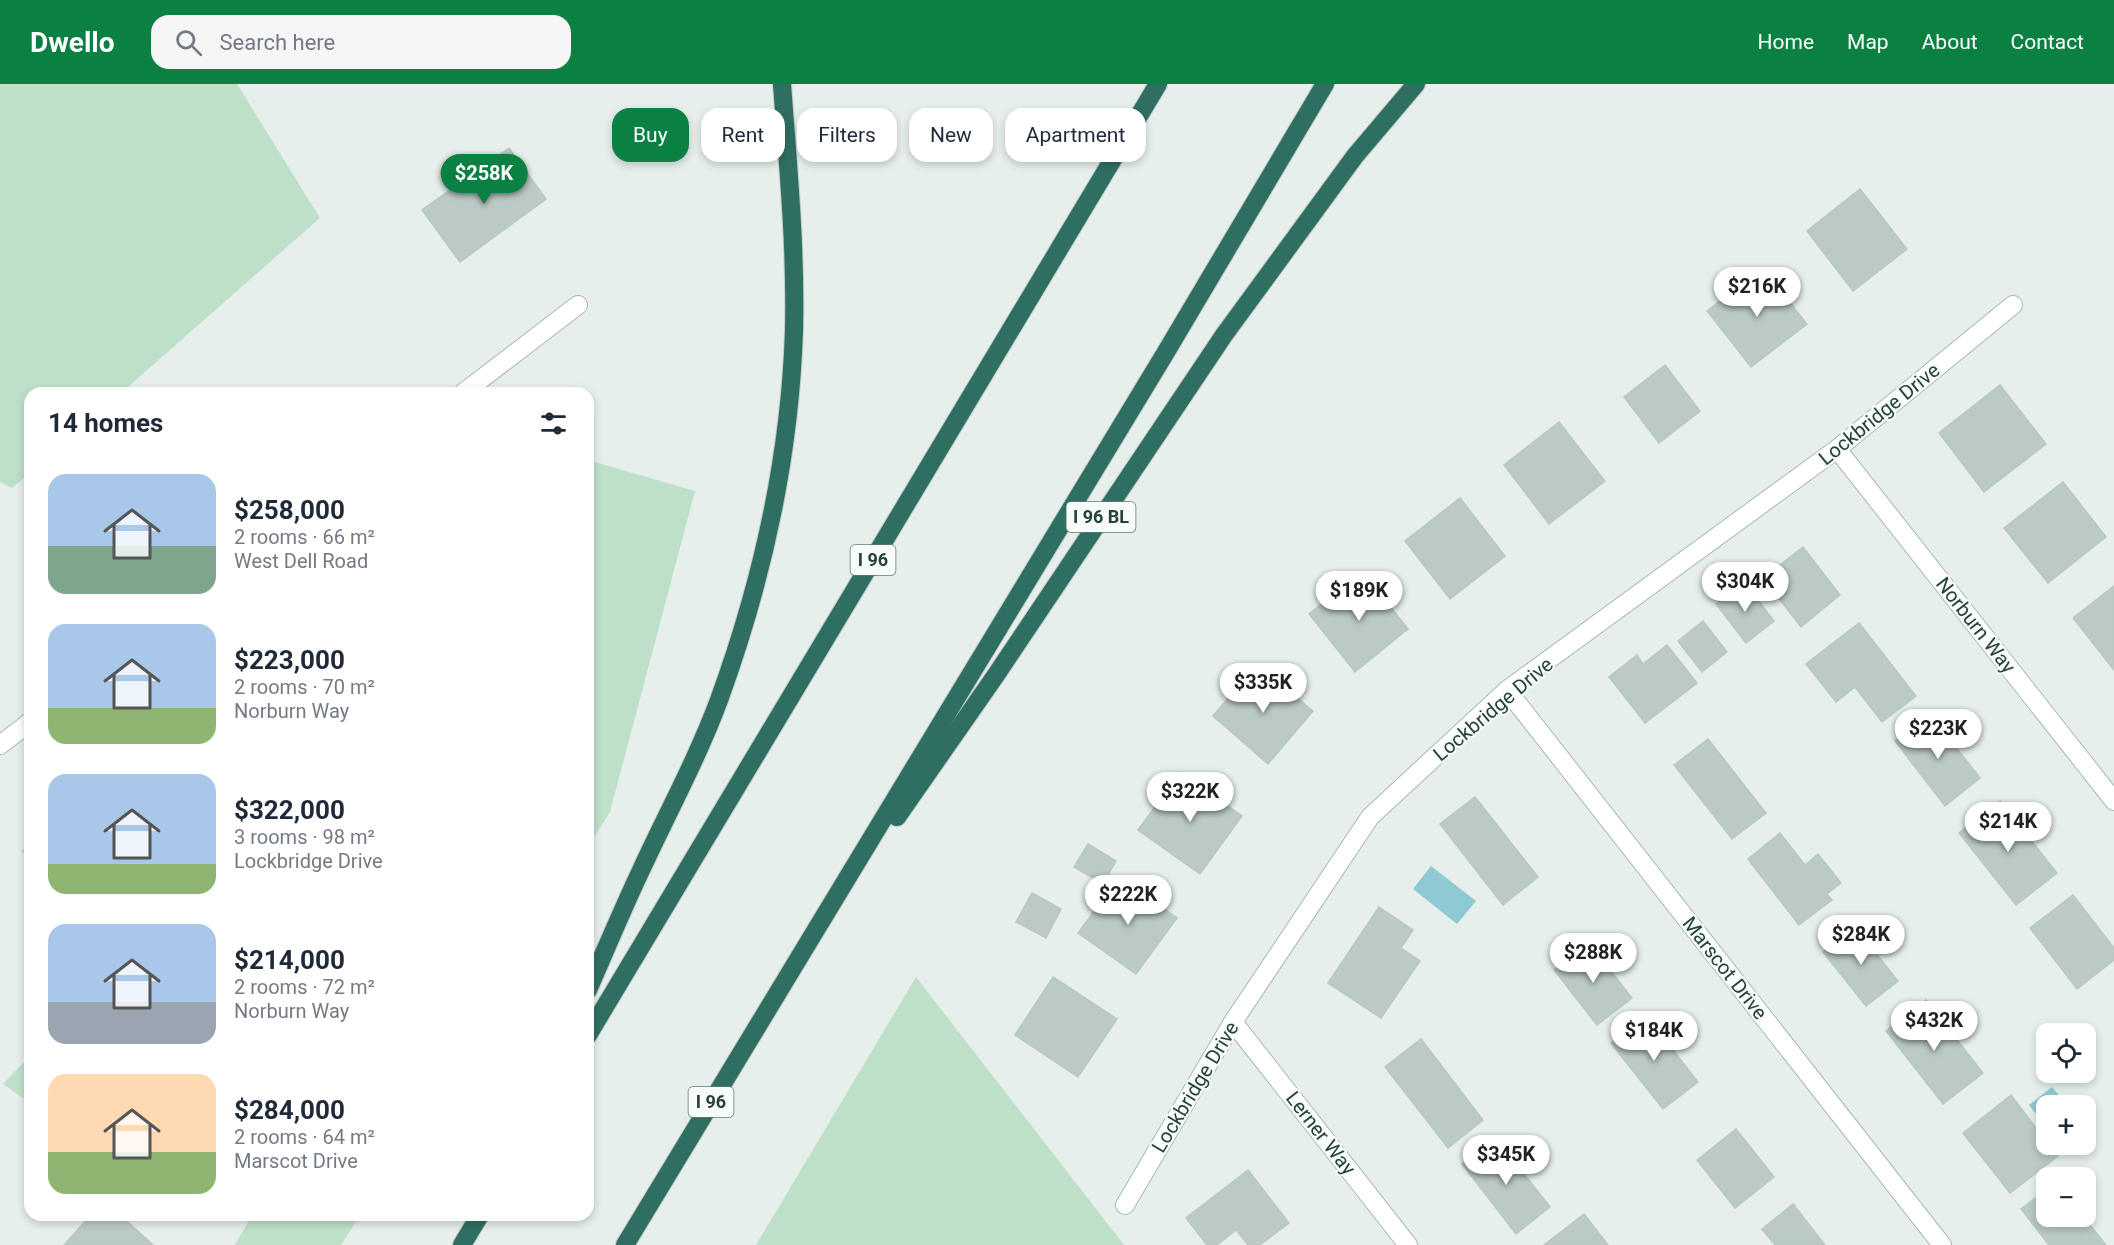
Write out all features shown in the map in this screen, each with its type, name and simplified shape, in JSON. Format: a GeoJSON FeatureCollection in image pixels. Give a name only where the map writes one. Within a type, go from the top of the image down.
{"type":"FeatureCollection","features":[{"type":"Feature","properties":{"kind":"highway"},"geometry":{"type":"LineString","coordinates":[[594,976],[642,867],[702,743],[736,649],[764,553],[788,412],[794,329],[793,233],[782,84]]}},
{"type":"Feature","properties":{"kind":"highway","name":"I 96"},"geometry":{"type":"LineString","coordinates":[[594,1025],[1158,84]]}},
{"type":"Feature","properties":{"kind":"highway","name":"I 96"},"geometry":{"type":"LineString","coordinates":[[624,1245],[1160,362],[1325,84]]}},
{"type":"Feature","properties":{"kind":"highway","name":"I 96 BL"},"geometry":{"type":"LineString","coordinates":[[798,959],[996,675],[1224,335],[1355,156],[1416,84]]}},
{"type":"Feature","properties":{"kind":"highway"},"geometry":{"type":"LineString","coordinates":[[462,1245],[476,1221]]}},
{"type":"Feature","properties":{"kind":"street"},"geometry":{"type":"LineString","coordinates":[[471,387],[578,305]]}},
{"type":"Feature","properties":{"kind":"street","name":"Lockbridge Drive"},"geometry":{"type":"LineString","coordinates":[[1125,1205],[1233,1022],[1370,817],[1507,690],[1837,449],[2013,305]]}},
{"type":"Feature","properties":{"kind":"street","name":"Norburn Way"},"geometry":{"type":"LineString","coordinates":[[1837,449],[2114,801]]}},
{"type":"Feature","properties":{"kind":"street","name":"Marscot Drive"},"geometry":{"type":"LineString","coordinates":[[1507,690],[1942,1245]]}},
{"type":"Feature","properties":{"kind":"street"},"geometry":{"type":"LineString","coordinates":[[0,745],[24,727]]}},
{"type":"Feature","properties":{"kind":"street","name":"Lerner Way"},"geometry":{"type":"LineString","coordinates":[[1233,1022],[1408,1245]]}},
{"type":"Feature","properties":{"kind":"green space"},"geometry":{"type":"Polygon","coordinates":[[[0,84],[237,84],[320,218],[128,387],[24,387],[24,478],[12,488],[0,482],[0,84]]]}},
{"type":"Feature","properties":{"kind":"green space"},"geometry":{"type":"Polygon","coordinates":[[[594,462],[695,491],[610,812],[594,837],[594,462]]]}},
{"type":"Feature","properties":{"kind":"green space"},"geometry":{"type":"Polygon","coordinates":[[[916,977],[1124,1245],[756,1245],[916,977]]]}},
{"type":"Feature","properties":{"kind":"green space"},"geometry":{"type":"Polygon","coordinates":[[[24,1062],[24,1099],[3,1084],[24,1062]]]}},
{"type":"Feature","properties":{"kind":"green space"},"geometry":{"type":"Polygon","coordinates":[[[249,1221],[356,1221],[341,1245],[235,1245],[249,1221]]]}},
{"type":"Feature","properties":{"kind":"water"},"geometry":{"type":"Polygon","coordinates":[[[1431,866],[1476,901],[1457,924],[1413,889],[1431,866]]]}},
{"type":"Feature","properties":{"kind":"water"},"geometry":{"type":"Polygon","coordinates":[[[2052,1087],[2059,1095],[2042,1095],[2052,1087]]]}},
{"type":"Feature","properties":{"kind":"water"},"geometry":{"type":"Polygon","coordinates":[[[2036,1100],[2036,1114],[2029,1105],[2036,1100]]]}},
{"type":"Feature","properties":{"kind":"building"},"geometry":{"type":"Polygon","coordinates":[[[509,148],[546,199],[460,262],[422,210],[509,148]]]}},
{"type":"Feature","properties":{"kind":"building"},"geometry":{"type":"Polygon","coordinates":[[[1860,189],[1907,249],[1853,291],[1807,231],[1860,189]]]}},
{"type":"Feature","properties":{"kind":"building"},"geometry":{"type":"Polygon","coordinates":[[[1763,268],[1807,324],[1751,367],[1707,311],[1763,268]]]}},
{"type":"Feature","properties":{"kind":"building"},"geometry":{"type":"Polygon","coordinates":[[[1665,365],[1700,411],[1659,443],[1624,397],[1665,365]]]}},
{"type":"Feature","properties":{"kind":"building"},"geometry":{"type":"Polygon","coordinates":[[[2000,385],[2046,444],[1984,492],[1939,433],[2000,385]]]}},
{"type":"Feature","properties":{"kind":"building"},"geometry":{"type":"Polygon","coordinates":[[[1559,422],[1605,481],[1549,524],[1504,465],[1559,422]]]}},
{"type":"Feature","properties":{"kind":"building"},"geometry":{"type":"Polygon","coordinates":[[[2063,482],[2106,537],[2048,583],[2004,528],[2063,482]]]}},
{"type":"Feature","properties":{"kind":"building"},"geometry":{"type":"Polygon","coordinates":[[[1460,498],[1505,556],[1450,599],[1405,541],[1460,498]]]}},
{"type":"Feature","properties":{"kind":"building"},"geometry":{"type":"Polygon","coordinates":[[[1803,547],[1840,595],[1801,627],[1763,578],[1803,547]]]}},
{"type":"Feature","properties":{"kind":"building"},"geometry":{"type":"Polygon","coordinates":[[[1363,572],[1408,629],[1355,672],[1309,614],[1363,572]]]}},
{"type":"Feature","properties":{"kind":"building"},"geometry":{"type":"Polygon","coordinates":[[[1744,582],[1774,621],[1746,643],[1716,604],[1744,582]]]}},
{"type":"Feature","properties":{"kind":"building"},"geometry":{"type":"Polygon","coordinates":[[[2114,586],[2114,670],[2073,618],[2114,586]]]}},
{"type":"Feature","properties":{"kind":"building"},"geometry":{"type":"Polygon","coordinates":[[[1703,621],[1727,652],[1702,672],[1678,641],[1703,621]]]}},
{"type":"Feature","properties":{"kind":"building"},"geometry":{"type":"Polygon","coordinates":[[[1859,623],[1916,696],[1882,722],[1855,687],[1836,702],[1806,664],[1859,623]]]}},
{"type":"Feature","properties":{"kind":"building"},"geometry":{"type":"Polygon","coordinates":[[[1667,645],[1697,683],[1645,723],[1609,677],[1637,655],[1643,664],[1667,645]]]}},
{"type":"Feature","properties":{"kind":"building"},"geometry":{"type":"Polygon","coordinates":[[[1257,664],[1313,711],[1268,764],[1213,716],[1257,664]]]}},
{"type":"Feature","properties":{"kind":"building"},"geometry":{"type":"Polygon","coordinates":[[[1930,714],[1980,778],[1945,806],[1895,741],[1930,714]]]}},
{"type":"Feature","properties":{"kind":"building"},"geometry":{"type":"Polygon","coordinates":[[[1708,739],[1766,813],[1732,839],[1674,765],[1708,739]]]}},
{"type":"Feature","properties":{"kind":"building"},"geometry":{"type":"Polygon","coordinates":[[[1180,772],[1242,816],[1200,874],[1138,830],[1180,772]]]}},
{"type":"Feature","properties":{"kind":"building"},"geometry":{"type":"Polygon","coordinates":[[[1475,797],[1538,877],[1503,905],[1440,824],[1475,797]]]}},
{"type":"Feature","properties":{"kind":"building"},"geometry":{"type":"Polygon","coordinates":[[[2000,801],[2057,873],[2016,905],[1959,833],[2000,801]]]}},
{"type":"Feature","properties":{"kind":"building"},"geometry":{"type":"Polygon","coordinates":[[[1780,833],[1805,865],[1818,854],[1841,883],[1827,894],[1832,900],[1799,925],[1748,859],[1780,833]]]}},
{"type":"Feature","properties":{"kind":"building"},"geometry":{"type":"Polygon","coordinates":[[[1088,844],[1116,861],[1103,884],[1074,867],[1088,844]]]}},
{"type":"Feature","properties":{"kind":"building"},"geometry":{"type":"Polygon","coordinates":[[[1119,877],[1177,918],[1136,974],[1078,933],[1119,877]]]}},
{"type":"Feature","properties":{"kind":"building"},"geometry":{"type":"Polygon","coordinates":[[[1032,893],[1061,909],[1046,938],[1016,922],[1032,893]]]}},
{"type":"Feature","properties":{"kind":"building"},"geometry":{"type":"Polygon","coordinates":[[[2073,895],[2114,948],[2114,960],[2077,989],[2030,928],[2073,895]]]}},
{"type":"Feature","properties":{"kind":"building"},"geometry":{"type":"Polygon","coordinates":[[[1379,907],[1413,930],[1401,948],[1420,961],[1381,1018],[1328,983],[1379,907]]]}},
{"type":"Feature","properties":{"kind":"building"},"geometry":{"type":"Polygon","coordinates":[[[1855,927],[1898,981],[1866,1006],[1823,952],[1855,927]]]}},
{"type":"Feature","properties":{"kind":"building"},"geometry":{"type":"Polygon","coordinates":[[[1589,943],[1632,998],[1597,1025],[1554,970],[1589,943]]]}},
{"type":"Feature","properties":{"kind":"building"},"geometry":{"type":"Polygon","coordinates":[[[1053,977],[1117,1019],[1078,1077],[1015,1035],[1053,977]]]}},
{"type":"Feature","properties":{"kind":"building"},"geometry":{"type":"Polygon","coordinates":[[[1926,1000],[1983,1073],[1943,1104],[1886,1031],[1926,1000]]]}},
{"type":"Feature","properties":{"kind":"building"},"geometry":{"type":"Polygon","coordinates":[[[1646,1015],[1698,1082],[1663,1109],[1611,1043],[1646,1015]]]}},
{"type":"Feature","properties":{"kind":"building"},"geometry":{"type":"Polygon","coordinates":[[[1421,1039],[1483,1120],[1448,1148],[1385,1067],[1421,1039]]]}},
{"type":"Feature","properties":{"kind":"building"},"geometry":{"type":"Polygon","coordinates":[[[2011,1095],[2036,1128],[2036,1155],[2058,1156],[2044,1167],[2036,1167],[2036,1173],[2010,1193],[1963,1133],[2011,1095]]]}},
{"type":"Feature","properties":{"kind":"building"},"geometry":{"type":"Polygon","coordinates":[[[1736,1129],[1774,1177],[1735,1208],[1697,1160],[1736,1129]]]}},
{"type":"Feature","properties":{"kind":"building"},"geometry":{"type":"Polygon","coordinates":[[[1496,1138],[1550,1207],[1516,1234],[1462,1164],[1496,1138]]]}},
{"type":"Feature","properties":{"kind":"building"},"geometry":{"type":"Polygon","coordinates":[[[1248,1170],[1289,1223],[1260,1245],[1248,1245],[1236,1230],[1217,1245],[1207,1245],[1186,1218],[1248,1170]]]}},
{"type":"Feature","properties":{"kind":"building"},"geometry":{"type":"Polygon","coordinates":[[[2036,1198],[2036,1227],[2092,1227],[2106,1245],[2049,1245],[2021,1209],[2036,1198]]]}},
{"type":"Feature","properties":{"kind":"building"},"geometry":{"type":"Polygon","coordinates":[[[1793,1204],[1825,1245],[1775,1245],[1762,1229],[1793,1204]]]}},
{"type":"Feature","properties":{"kind":"building"},"geometry":{"type":"Polygon","coordinates":[[[1584,1214],[1608,1245],[1544,1245],[1584,1214]]]}},
{"type":"Feature","properties":{"kind":"building"},"geometry":{"type":"Polygon","coordinates":[[[86,1221],[127,1221],[153,1245],[64,1245],[86,1221]]]}}]}
